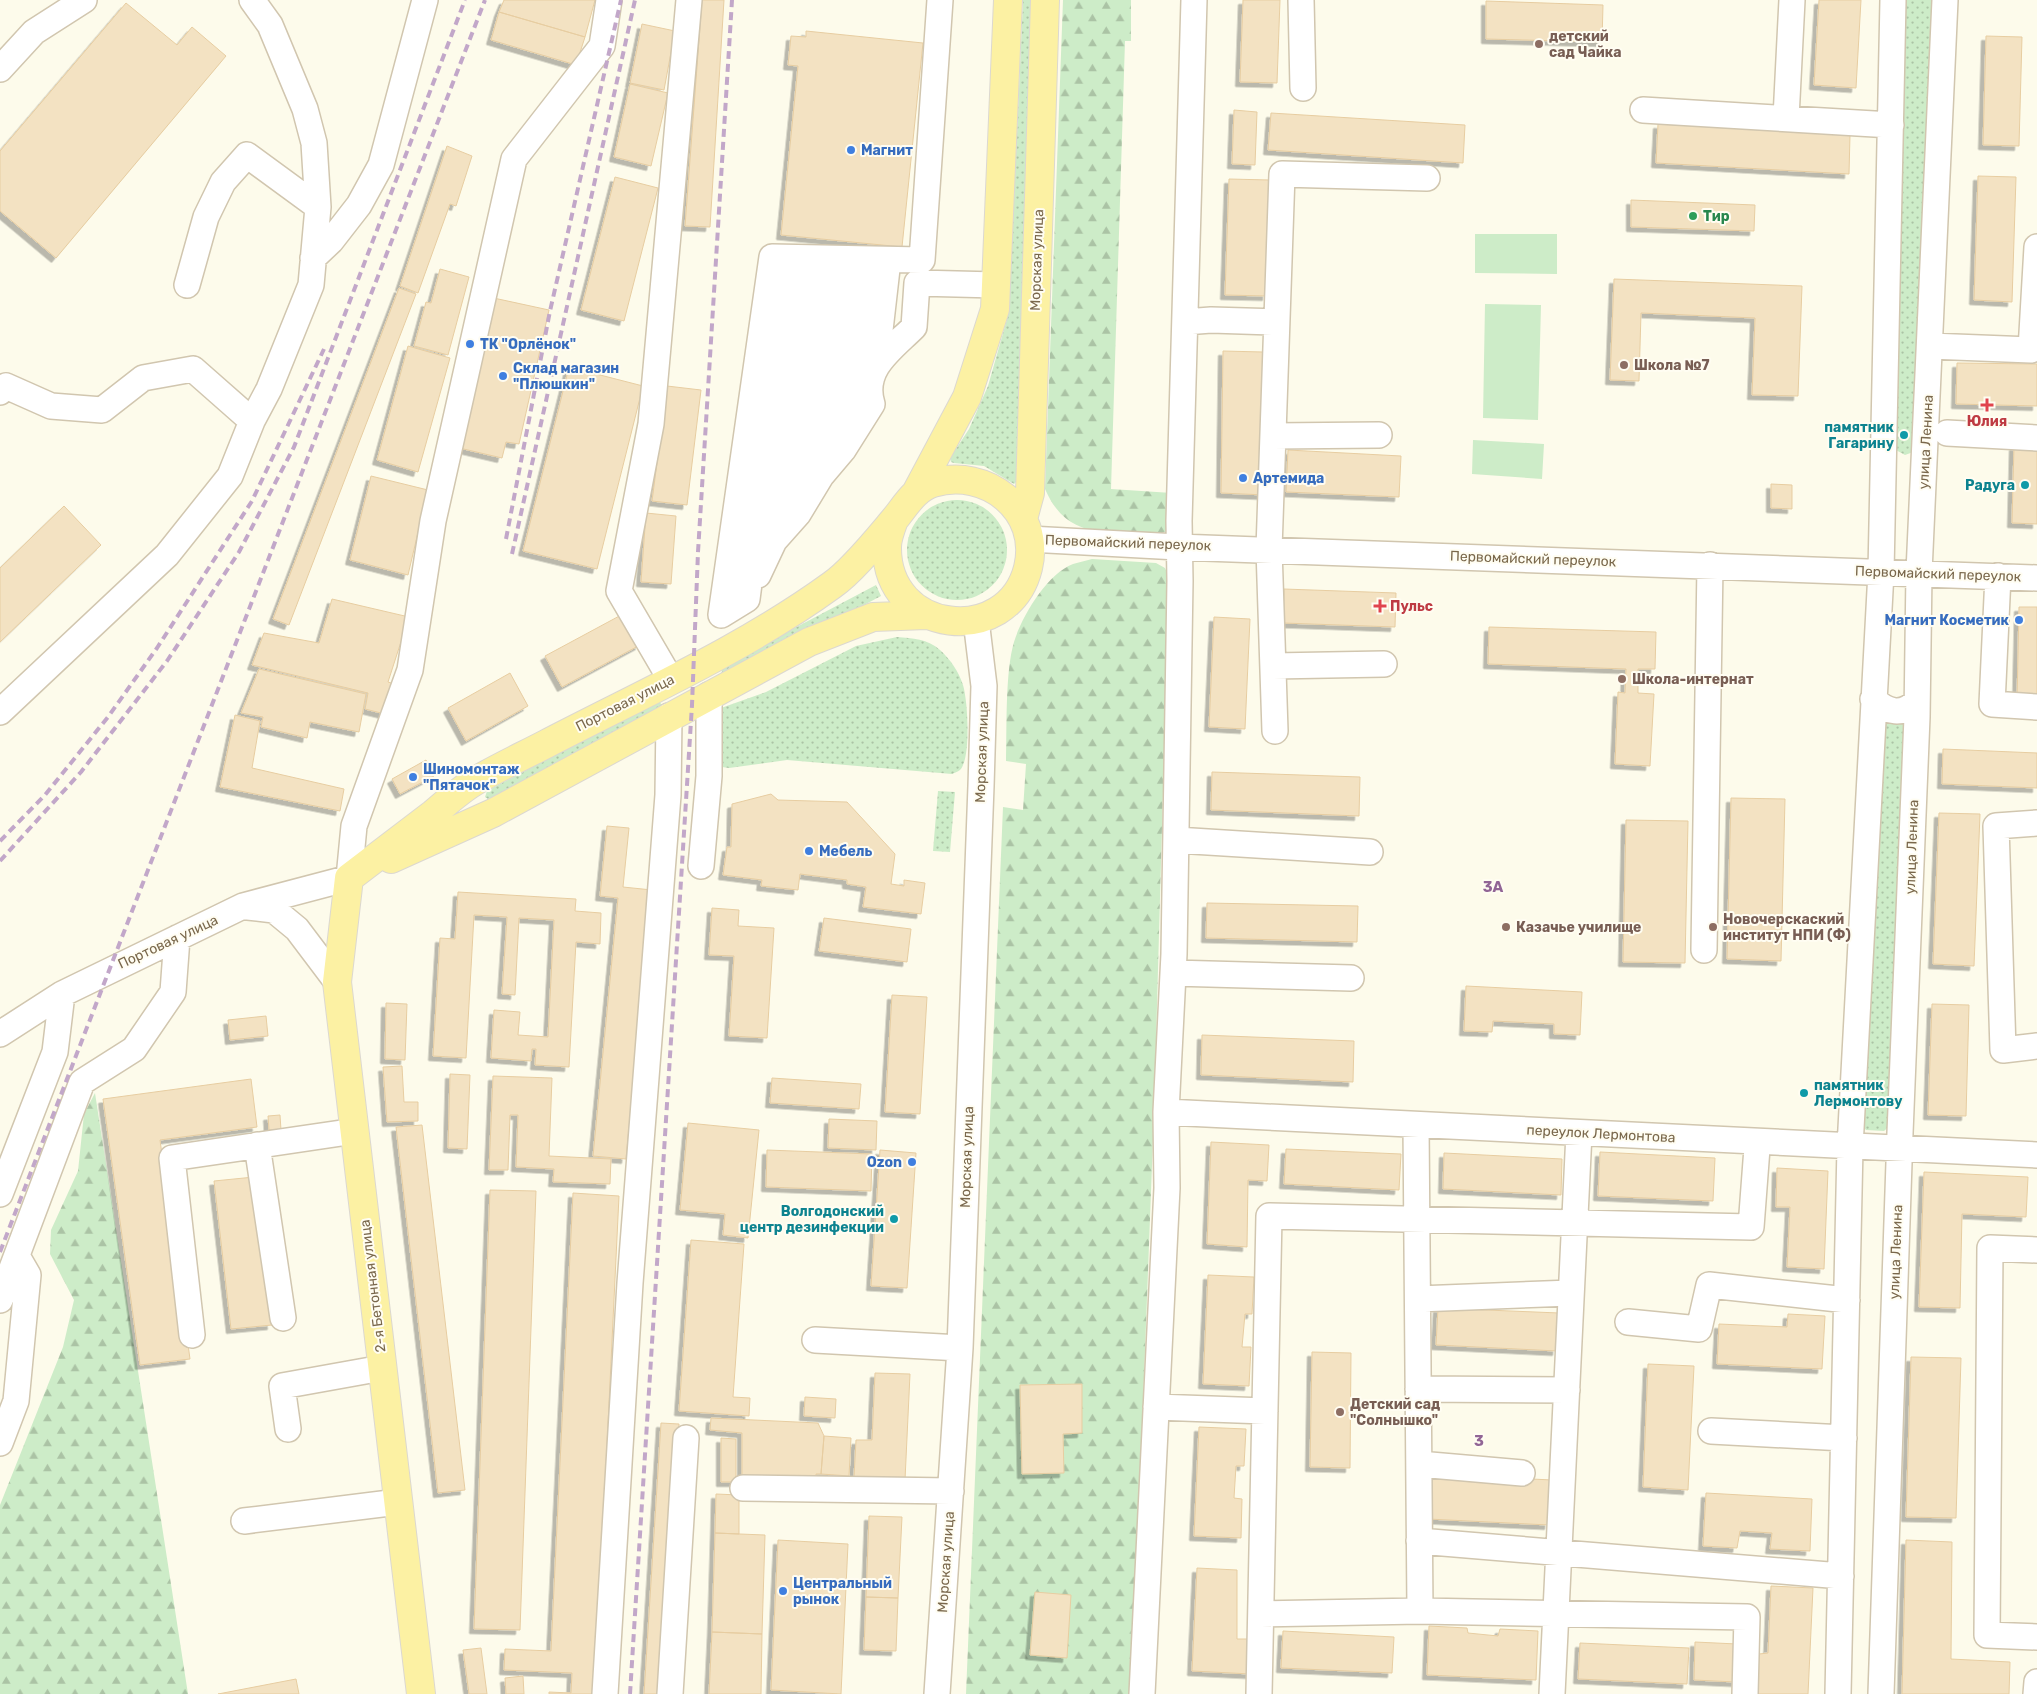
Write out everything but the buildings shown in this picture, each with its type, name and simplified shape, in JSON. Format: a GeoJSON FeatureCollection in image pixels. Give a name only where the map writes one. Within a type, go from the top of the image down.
{"type":"FeatureCollection","features":[{"type":"Feature","properties":{"kind":"main road"},"geometry":{"type":"LineString","coordinates":[[917,491],[930,484],[953,478],[973,480],[1005,496],[1026,529],[1028,567],[1018,591],[1003,606],[976,620],[945,622],[927,615],[905,599],[890,574],[887,545],[894,520],[917,491],[967,398],[995,309],[1008,0]]}},
{"type":"Feature","properties":{"kind":"main road","name":"Морская улица"},"geometry":{"type":"LineString","coordinates":[[1026,529],[1030,494],[1045,0]]}},
{"type":"Feature","properties":{"kind":"main road","name":"Портовая улица"},"geometry":{"type":"LineString","coordinates":[[349,878],[475,781],[769,627],[835,583],[894,520]]}},
{"type":"Feature","properties":{"kind":"main road","name":"Портовая улица"},"geometry":{"type":"LineString","coordinates":[[349,878],[493,813],[669,716],[809,642],[873,617],[927,615]]}},
{"type":"Feature","properties":{"kind":"main road"},"geometry":{"type":"LineString","coordinates":[[475,781],[474,796],[480,806],[493,813]]}},
{"type":"Feature","properties":{"kind":"main road","name":"2-я Бетонная улица"},"geometry":{"type":"LineString","coordinates":[[349,878],[337,982],[421,1694]]}},
{"type":"Feature","properties":{"kind":"street"},"geometry":{"type":"LineString","coordinates":[[0,69],[34,32],[84,0]]}},
{"type":"Feature","properties":{"kind":"street"},"geometry":{"type":"LineString","coordinates":[[0,712],[167,555],[230,476],[252,421],[269,389],[310,285],[318,207],[314,143],[305,109],[270,25],[252,0]]}},
{"type":"Feature","properties":{"kind":"street"},"geometry":{"type":"LineString","coordinates":[[313,258],[331,241],[359,205],[381,165],[424,0]]}},
{"type":"Feature","properties":{"kind":"street"},"geometry":{"type":"LineString","coordinates":[[349,878],[354,826],[410,670],[433,521],[514,159],[602,46],[610,0]]}},
{"type":"Feature","properties":{"kind":"street"},"geometry":{"type":"LineString","coordinates":[[671,680],[619,591],[651,424],[689,0]]}},
{"type":"Feature","properties":{"kind":"street"},"geometry":{"type":"LineString","coordinates":[[838,259],[747,599],[721,614],[772,256],[922,260],[940,0]]}},
{"type":"Feature","properties":{"kind":"street"},"geometry":{"type":"LineString","coordinates":[[1142,1694],[1167,1188],[1166,1112],[1173,973],[1176,840],[1180,580],[1178,547],[1194,0]]}},
{"type":"Feature","properties":{"kind":"street"},"geometry":{"type":"LineString","coordinates":[[1301,0],[1303,88]]}},
{"type":"Feature","properties":{"kind":"street"},"geometry":{"type":"LineString","coordinates":[[1786,118],[1792,0]]}},
{"type":"Feature","properties":{"kind":"street"},"geometry":{"type":"LineString","coordinates":[[1838,1694],[1850,1147],[1881,572],[1893,0]]}},
{"type":"Feature","properties":{"kind":"street","name":"улица Ленина"},"geometry":{"type":"LineString","coordinates":[[1881,1694],[1899,1149],[1918,701],[1919,572],[1945,0]]}},
{"type":"Feature","properties":{"kind":"street"},"geometry":{"type":"LineString","coordinates":[[1642,110],[1891,125]]}},
{"type":"Feature","properties":{"kind":"street"},"geometry":{"type":"LineString","coordinates":[[187,285],[206,217],[223,182],[247,155],[318,207]]}},
{"type":"Feature","properties":{"kind":"street"},"geometry":{"type":"LineString","coordinates":[[1275,731],[1269,549],[1282,174],[1427,178]]}},
{"type":"Feature","properties":{"kind":"street"},"geometry":{"type":"LineString","coordinates":[[1930,346],[2032,350],[2037,247]]}},
{"type":"Feature","properties":{"kind":"street"},"geometry":{"type":"LineString","coordinates":[[764,540],[788,513],[812,474],[872,404],[868,391],[865,364],[838,259]]}},
{"type":"Feature","properties":{"kind":"street"},"geometry":{"type":"LineString","coordinates":[[834,450],[838,259]]}},
{"type":"Feature","properties":{"kind":"street"},"geometry":{"type":"LineString","coordinates":[[812,474],[838,259]]}},
{"type":"Feature","properties":{"kind":"street"},"geometry":{"type":"LineString","coordinates":[[788,513],[838,259]]}},
{"type":"Feature","properties":{"kind":"street"},"geometry":{"type":"LineString","coordinates":[[865,364],[914,327],[917,283],[996,285]]}},
{"type":"Feature","properties":{"kind":"street"},"geometry":{"type":"LineString","coordinates":[[1185,322],[1212,320],[1276,322]]}},
{"type":"Feature","properties":{"kind":"street"},"geometry":{"type":"LineString","coordinates":[[0,392],[6,386],[51,406],[102,410],[143,378],[193,369],[252,421]]}},
{"type":"Feature","properties":{"kind":"street"},"geometry":{"type":"LineString","coordinates":[[1947,433],[2037,438]]}},
{"type":"Feature","properties":{"kind":"street"},"geometry":{"type":"LineString","coordinates":[[1273,436],[1379,435]]}},
{"type":"Feature","properties":{"kind":"street","name":"Первомайский переулок"},"geometry":{"type":"LineString","coordinates":[[1026,529],[1178,547],[1919,572],[2037,578]]}},
{"type":"Feature","properties":{"kind":"street"},"geometry":{"type":"LineString","coordinates":[[1704,950],[1710,565]]}},
{"type":"Feature","properties":{"kind":"street"},"geometry":{"type":"LineString","coordinates":[[1998,576],[1992,704],[2037,707]]}},
{"type":"Feature","properties":{"kind":"street","name":"Морская улица"},"geometry":{"type":"LineString","coordinates":[[937,1694],[960,1348],[984,686],[976,620]]}},
{"type":"Feature","properties":{"kind":"street"},"geometry":{"type":"LineString","coordinates":[[1273,666],[1384,664]]}},
{"type":"Feature","properties":{"kind":"street"},"geometry":{"type":"LineString","coordinates":[[701,866],[716,776],[709,695]]}},
{"type":"Feature","properties":{"kind":"street"},"geometry":{"type":"LineString","coordinates":[[1873,699],[1885,709],[1895,712],[1905,710],[1918,701]]}},
{"type":"Feature","properties":{"kind":"street"},"geometry":{"type":"LineString","coordinates":[[605,1694],[630,1283],[668,795],[669,716]]}},
{"type":"Feature","properties":{"kind":"street"},"geometry":{"type":"LineString","coordinates":[[2037,823],[1996,826],[2003,1050],[2037,1046]]}},
{"type":"Feature","properties":{"kind":"street"},"geometry":{"type":"LineString","coordinates":[[1176,840],[1370,852]]}},
{"type":"Feature","properties":{"kind":"street","name":"Портовая улица"},"geometry":{"type":"LineString","coordinates":[[0,1034],[62,994],[243,906],[349,878]]}},
{"type":"Feature","properties":{"kind":"street"},"geometry":{"type":"LineString","coordinates":[[243,906],[274,910],[297,929],[337,982]]}},
{"type":"Feature","properties":{"kind":"street"},"geometry":{"type":"LineString","coordinates":[[0,1300],[82,1082],[134,1049],[173,992],[177,938]]}},
{"type":"Feature","properties":{"kind":"street"},"geometry":{"type":"LineString","coordinates":[[1173,973],[1350,978]]}},
{"type":"Feature","properties":{"kind":"street"},"geometry":{"type":"LineString","coordinates":[[0,1194],[55,1052],[62,994]]}},
{"type":"Feature","properties":{"kind":"street","name":"переулок Лермонтова"},"geometry":{"type":"LineString","coordinates":[[1166,1112],[2037,1155]]}},
{"type":"Feature","properties":{"kind":"street"},"geometry":{"type":"LineString","coordinates":[[1416,1125],[1420,1611]]}},
{"type":"Feature","properties":{"kind":"street"},"geometry":{"type":"LineString","coordinates":[[192,1335],[172,1158],[355,1131]]}},
{"type":"Feature","properties":{"kind":"street"},"geometry":{"type":"LineString","coordinates":[[1552,1694],[1579,1133]]}},
{"type":"Feature","properties":{"kind":"street"},"geometry":{"type":"LineString","coordinates":[[257,1145],[283,1318]]}},
{"type":"Feature","properties":{"kind":"street"},"geometry":{"type":"LineString","coordinates":[[1259,1694],[1269,1216],[1750,1227],[1756,1148]]}},
{"type":"Feature","properties":{"kind":"street"},"geometry":{"type":"LineString","coordinates":[[2037,1250],[1990,1248],[1986,1635],[2037,1637]]}},
{"type":"Feature","properties":{"kind":"street"},"geometry":{"type":"LineString","coordinates":[[0,1443],[16,1401],[28,1275],[17,1256]]}},
{"type":"Feature","properties":{"kind":"street"},"geometry":{"type":"LineString","coordinates":[[1628,1322],[1699,1329],[1709,1285],[1847,1300]]}},
{"type":"Feature","properties":{"kind":"street"},"geometry":{"type":"LineString","coordinates":[[1418,1299],[1571,1294]]}},
{"type":"Feature","properties":{"kind":"street"},"geometry":{"type":"LineString","coordinates":[[815,1340],[960,1348]]}},
{"type":"Feature","properties":{"kind":"street"},"geometry":{"type":"LineString","coordinates":[[288,1429],[282,1386],[382,1368]]}},
{"type":"Feature","properties":{"kind":"street"},"geometry":{"type":"LineString","coordinates":[[1418,1388],[1567,1390]]}},
{"type":"Feature","properties":{"kind":"street"},"geometry":{"type":"LineString","coordinates":[[1156,1406],[1265,1411]]}},
{"type":"Feature","properties":{"kind":"street"},"geometry":{"type":"LineString","coordinates":[[1711,1431],[1844,1438]]}},
{"type":"Feature","properties":{"kind":"street"},"geometry":{"type":"LineString","coordinates":[[670,1694],[686,1438]]}},
{"type":"Feature","properties":{"kind":"street"},"geometry":{"type":"LineString","coordinates":[[1419,1464],[1522,1472]]}},
{"type":"Feature","properties":{"kind":"street"},"geometry":{"type":"LineString","coordinates":[[743,1488],[951,1491]]}},
{"type":"Feature","properties":{"kind":"street"},"geometry":{"type":"LineString","coordinates":[[244,1522],[398,1502]]}},
{"type":"Feature","properties":{"kind":"street"},"geometry":{"type":"LineString","coordinates":[[1419,1541],[1841,1576]]}},
{"type":"Feature","properties":{"kind":"street"},"geometry":{"type":"LineString","coordinates":[[1261,1614],[1420,1611],[1747,1617],[1745,1694]]}},
{"type":"Feature","properties":{"kind":"street"},"geometry":{"type":"LineString","coordinates":[[2036,1694],[2037,1682]]}},
{"type":"Feature","properties":{"kind":"green space"},"geometry":{"type":"Polygon","coordinates":[[[1023,0],[1034,0],[1017,481],[1014,484],[984,466],[954,463],[951,462],[950,458],[969,429],[988,386],[1009,312],[1023,0]]]}},
{"type":"Feature","properties":{"kind":"green space"},"geometry":{"type":"Polygon","coordinates":[[[1063,0],[1131,0],[1131,41],[1125,41],[1111,489],[1172,493],[1167,531],[1159,534],[1107,532],[1078,526],[1065,518],[1054,506],[1045,489],[1063,0]]]}},
{"type":"Feature","properties":{"kind":"green space"},"geometry":{"type":"Polygon","coordinates":[[[1903,0],[1936,0],[1916,451],[1905,455],[1894,449],[1903,0]]]}},
{"type":"Feature","properties":{"kind":"green space"},"geometry":{"type":"Polygon","coordinates":[[[1475,234],[1557,234],[1557,274],[1475,273],[1475,234]]]}},
{"type":"Feature","properties":{"kind":"green space"},"geometry":{"type":"Polygon","coordinates":[[[1485,304],[1541,305],[1538,420],[1483,418],[1485,304]]]}},
{"type":"Feature","properties":{"kind":"green space"},"geometry":{"type":"Polygon","coordinates":[[[1473,440],[1544,444],[1542,479],[1472,474],[1473,440]]]}},
{"type":"Feature","properties":{"kind":"green space"},"geometry":{"type":"Polygon","coordinates":[[[957,500],[967,501],[985,508],[999,522],[1006,540],[1006,560],[999,578],[985,592],[967,599],[957,600],[947,599],[929,592],[915,578],[908,560],[907,550],[908,540],[915,522],[929,508],[947,501],[957,500]]]}},
{"type":"Feature","properties":{"kind":"green space"},"geometry":{"type":"Polygon","coordinates":[[[1092,559],[1156,563],[1165,568],[1169,577],[1154,1113],[1132,1694],[966,1694],[1003,807],[1023,810],[1026,764],[1006,761],[1009,669],[1014,642],[1023,620],[1045,586],[1063,569],[1092,559]]]}},
{"type":"Feature","properties":{"kind":"green space"},"geometry":{"type":"Polygon","coordinates":[[[876,585],[881,596],[728,677],[721,675],[723,666],[876,585]]]}},
{"type":"Feature","properties":{"kind":"green space"},"geometry":{"type":"Polygon","coordinates":[[[897,637],[920,640],[935,646],[947,657],[959,675],[965,693],[968,726],[967,749],[959,771],[952,774],[787,760],[729,768],[722,767],[719,759],[721,708],[766,692],[856,646],[897,637]]]}},
{"type":"Feature","properties":{"kind":"green space"},"geometry":{"type":"Polygon","coordinates":[[[659,700],[664,710],[491,801],[485,797],[487,791],[659,700]]]}},
{"type":"Feature","properties":{"kind":"green space"},"geometry":{"type":"Polygon","coordinates":[[[1880,718],[1899,720],[1909,726],[1892,1124],[1884,1131],[1866,1130],[1858,1121],[1880,718]]]}},
{"type":"Feature","properties":{"kind":"green space"},"geometry":{"type":"Polygon","coordinates":[[[938,791],[955,792],[950,852],[933,851],[938,791]]]}},
{"type":"Feature","properties":{"kind":"green space"},"geometry":{"type":"Polygon","coordinates":[[[95,1093],[188,1694],[0,1694],[0,1505],[63,1347],[74,1300],[50,1254],[51,1230],[78,1171],[84,1114],[95,1093]]]}},
{"type":"Feature","properties":{"kind":"railway"},"geometry":{"type":"LineString","coordinates":[[0,861],[81,772],[167,661],[239,552],[294,447],[465,0]]}},
{"type":"Feature","properties":{"kind":"railway"},"geometry":{"type":"LineString","coordinates":[[0,1252],[485,0]]}},
{"type":"Feature","properties":{"kind":"railway"},"geometry":{"type":"LineString","coordinates":[[506,539],[550,311],[621,0]]}},
{"type":"Feature","properties":{"kind":"railway"},"geometry":{"type":"LineString","coordinates":[[512,554],[635,0]]}},
{"type":"Feature","properties":{"kind":"railway"},"geometry":{"type":"LineString","coordinates":[[630,1694],[692,705],[698,552],[732,0]]}},
{"type":"Feature","properties":{"kind":"railway"},"geometry":{"type":"LineString","coordinates":[[0,841],[45,795],[108,717],[157,648],[252,501],[324,349]]}},
{"type":"Feature","properties":{"kind":"place","name":"детский сад Чайка"},"geometry":{"type":"Point","coordinates":[1539,44]}},
{"type":"Feature","properties":{"kind":"place","name":"Магнит"},"geometry":{"type":"Point","coordinates":[851,150]}},
{"type":"Feature","properties":{"kind":"place","name":"Тир"},"geometry":{"type":"Point","coordinates":[1693,216]}},
{"type":"Feature","properties":{"kind":"place","name":"ТК \"Орлёнок\""},"geometry":{"type":"Point","coordinates":[470,344]}},
{"type":"Feature","properties":{"kind":"place","name":"Школа №7"},"geometry":{"type":"Point","coordinates":[1624,365]}},
{"type":"Feature","properties":{"kind":"place","name":"Склад магазин \"Плюшкин\""},"geometry":{"type":"Point","coordinates":[503,376]}},
{"type":"Feature","properties":{"kind":"place","name":"Юлия"},"geometry":{"type":"Point","coordinates":[1987,405]}},
{"type":"Feature","properties":{"kind":"place","name":"памятник Гагарину"},"geometry":{"type":"Point","coordinates":[1904,435]}},
{"type":"Feature","properties":{"kind":"place","name":"Артемида"},"geometry":{"type":"Point","coordinates":[1243,478]}},
{"type":"Feature","properties":{"kind":"place","name":"Радуга"},"geometry":{"type":"Point","coordinates":[2025,485]}},
{"type":"Feature","properties":{"kind":"place","name":"Пульс"},"geometry":{"type":"Point","coordinates":[1380,606]}},
{"type":"Feature","properties":{"kind":"place","name":"Магнит Косметик"},"geometry":{"type":"Point","coordinates":[2019,620]}},
{"type":"Feature","properties":{"kind":"place","name":"Школа-интернат"},"geometry":{"type":"Point","coordinates":[1622,679]}},
{"type":"Feature","properties":{"kind":"place","name":"Шиномонтаж \"Пятачок\""},"geometry":{"type":"Point","coordinates":[413,777]}},
{"type":"Feature","properties":{"kind":"place","name":"Мебель"},"geometry":{"type":"Point","coordinates":[809,851]}},
{"type":"Feature","properties":{"kind":"place","name":"Казачье училище"},"geometry":{"type":"Point","coordinates":[1506,927]}},
{"type":"Feature","properties":{"kind":"place","name":"Новочерскаский институт НПИ (Ф)"},"geometry":{"type":"Point","coordinates":[1713,927]}},
{"type":"Feature","properties":{"kind":"place","name":"памятник Лермонтову"},"geometry":{"type":"Point","coordinates":[1804,1093]}},
{"type":"Feature","properties":{"kind":"place","name":"Ozon"},"geometry":{"type":"Point","coordinates":[912,1162]}},
{"type":"Feature","properties":{"kind":"place","name":"Волгодонский центр дезинфекции"},"geometry":{"type":"Point","coordinates":[894,1219]}},
{"type":"Feature","properties":{"kind":"place","name":"Детский сад \"Солнышко\""},"geometry":{"type":"Point","coordinates":[1340,1412]}},
{"type":"Feature","properties":{"kind":"place","name":"Центральный рынок"},"geometry":{"type":"Point","coordinates":[783,1591]}},
{"type":"Feature","properties":{"kind":"district","name":"3А"},"geometry":{"type":"Point","coordinates":[1493,887]}},
{"type":"Feature","properties":{"kind":"district","name":"3"},"geometry":{"type":"Point","coordinates":[1479,1441]}}]}
